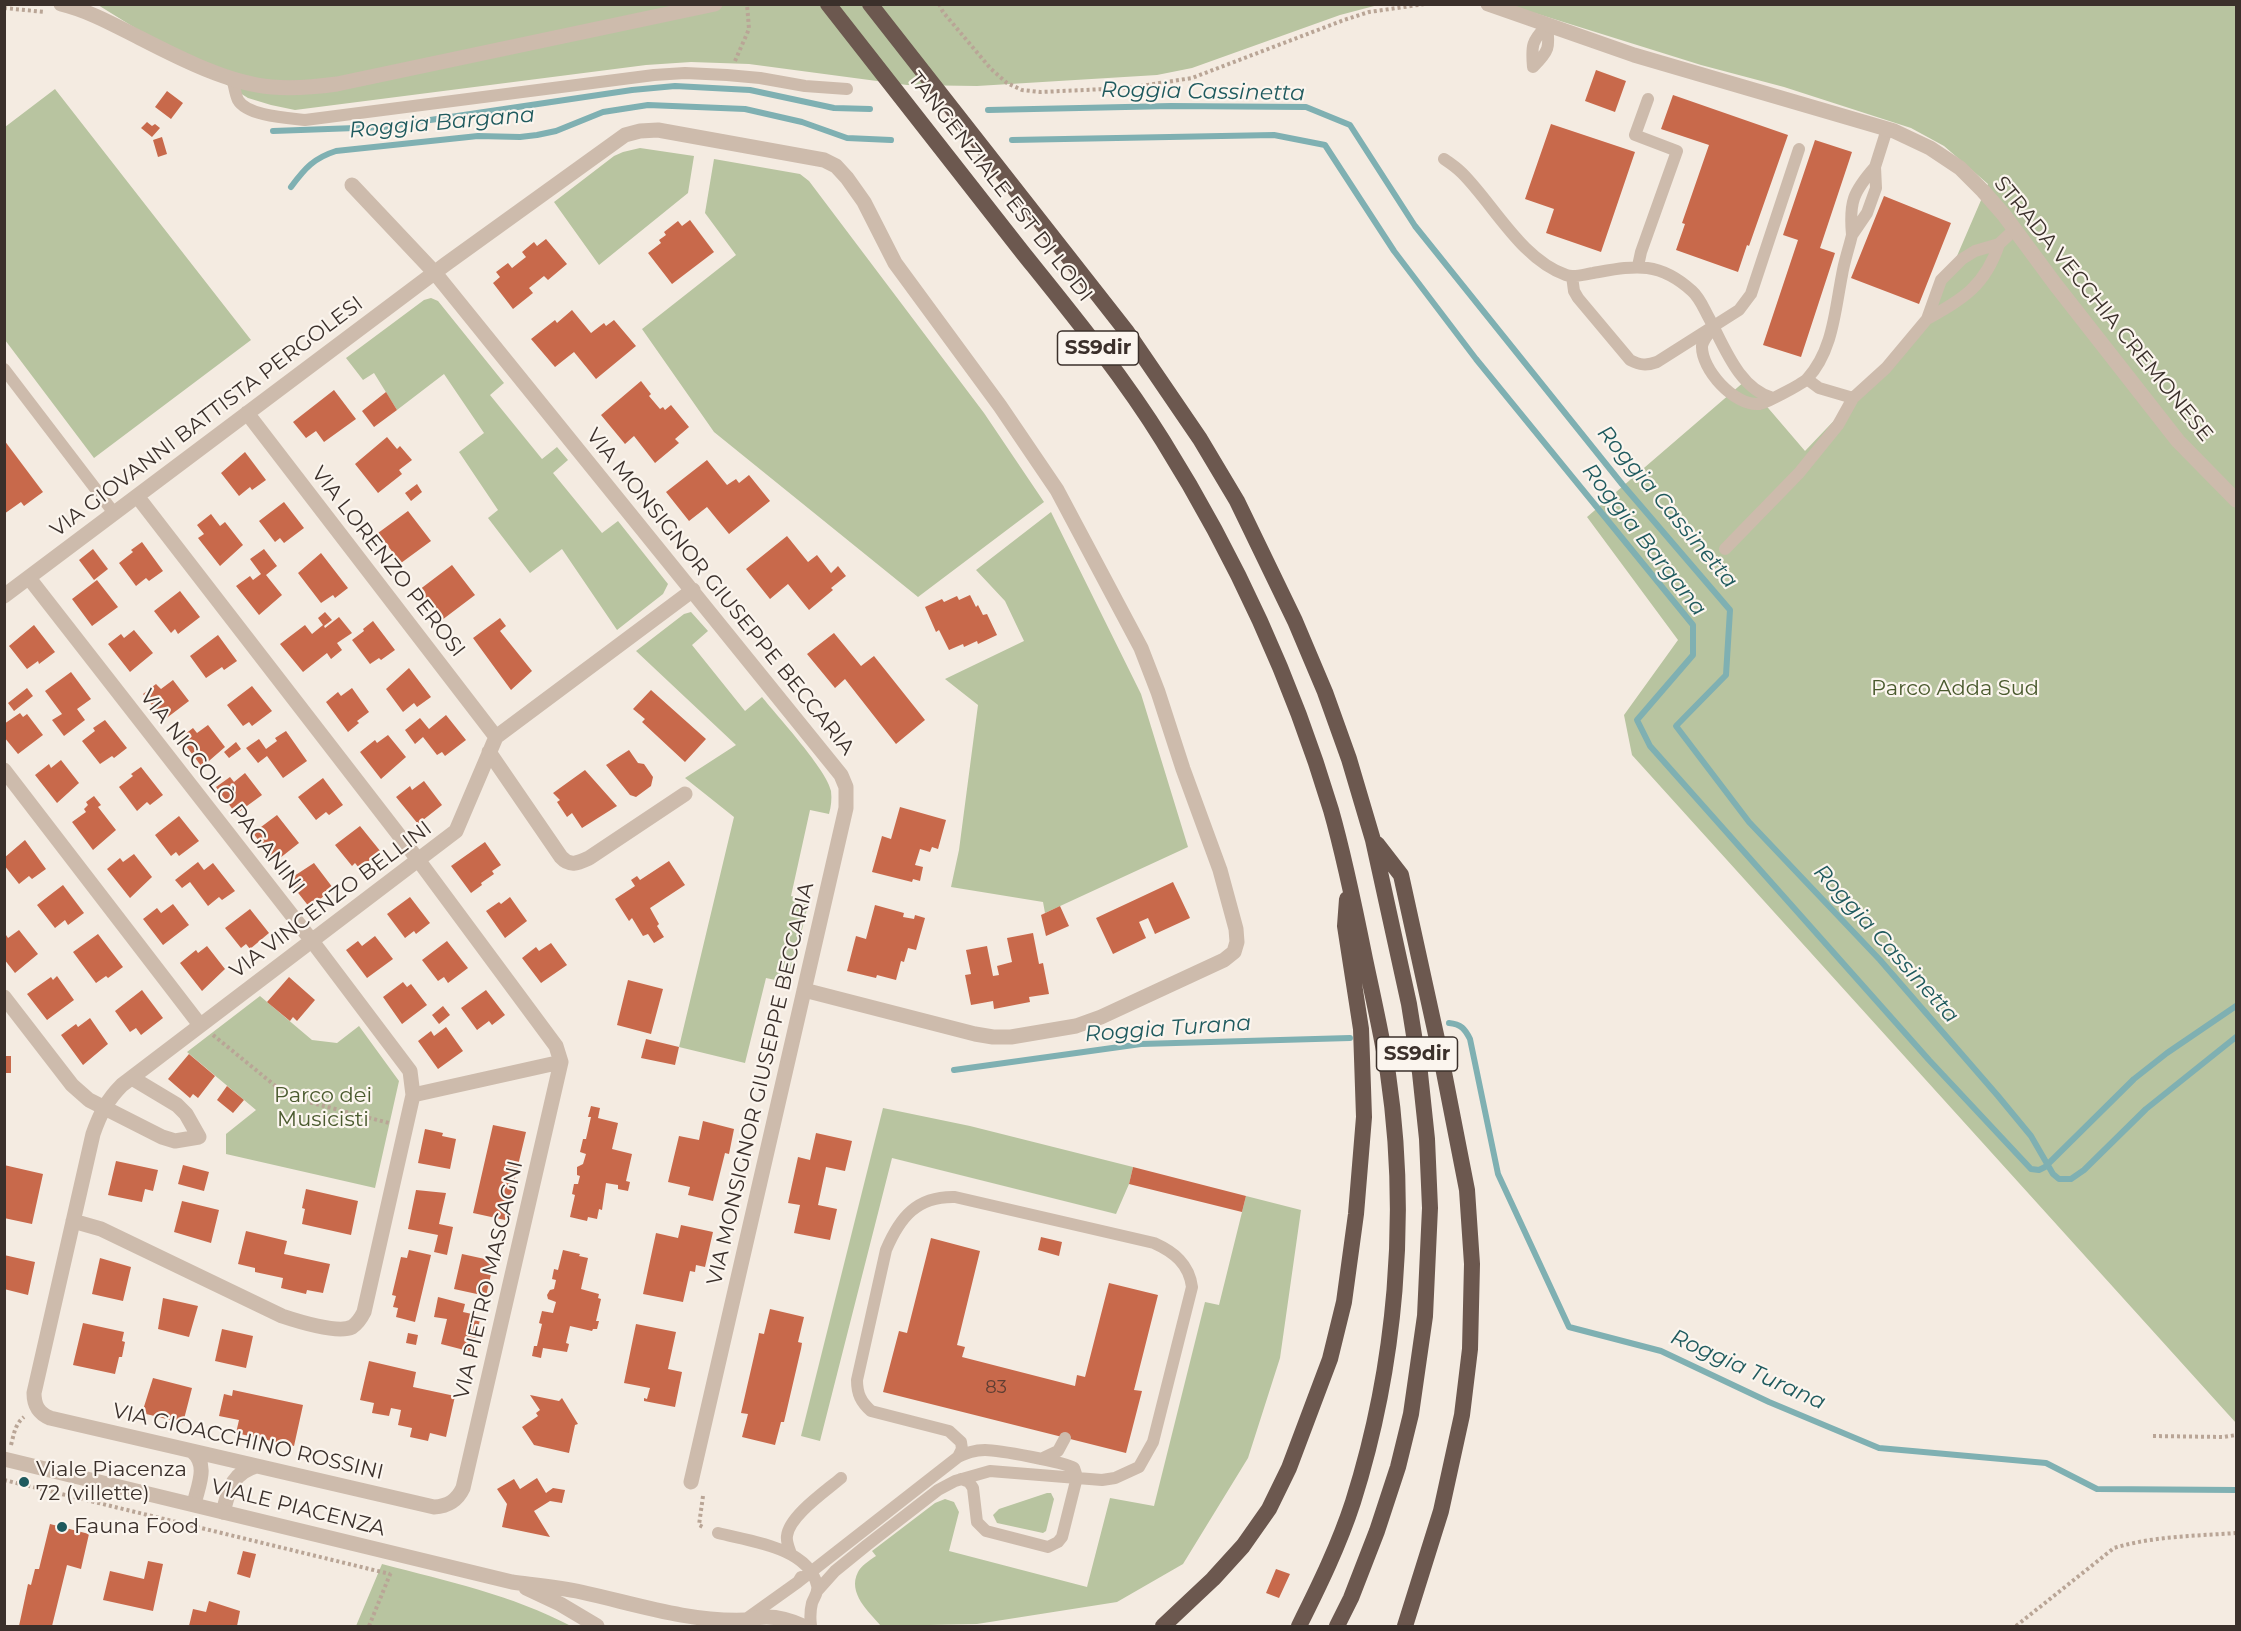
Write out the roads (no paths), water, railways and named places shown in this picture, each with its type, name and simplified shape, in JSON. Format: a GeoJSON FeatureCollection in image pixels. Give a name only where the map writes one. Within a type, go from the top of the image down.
{"type":"FeatureCollection","features":[{"type":"Feature","properties":{"kind":"highway","name":"TANGENZIALE EST DI LODI"},"geometry":{"type":"LineString","coordinates":[[828,4],[1075,318],[1126,385],[1163,440],[1227,554],[1258,617],[1288,685],[1330,809],[1349,880],[1388,1074],[1399,1204],[1396,1271],[1383,1383],[1352,1503],[1325,1574],[1299,1626]]}},
{"type":"Feature","properties":{"kind":"highway","name":"TANGENZIALE EST DI LODI"},"geometry":{"type":"LineString","coordinates":[[870,4],[1127,332],[1206,450],[1237,501],[1325,692],[1349,759],[1373,840],[1409,1004],[1420,1073],[1427,1139],[1430,1208],[1425,1316],[1411,1414],[1398,1467],[1377,1531],[1351,1598],[1337,1626]]}},
{"type":"Feature","properties":{"kind":"highway"},"geometry":{"type":"LineString","coordinates":[[1373,840],[1401,875],[1467,1190],[1472,1264],[1470,1349],[1462,1415],[1441,1511],[1405,1626]]}},
{"type":"Feature","properties":{"kind":"highway"},"geometry":{"type":"LineString","coordinates":[[1163,1626],[1244,1546],[1269,1509],[1289,1468],[1330,1359],[1344,1302],[1355,1225],[1364,1118],[1361,1029],[1345,926],[1349,880]]}},
{"type":"Feature","properties":{"kind":"street"},"geometry":{"type":"LineString","coordinates":[[61,4],[84,11],[171,54],[232,78],[270,87],[308,88],[713,5]]}},
{"type":"Feature","properties":{"kind":"street","name":"STRADA VECCHIA CREMONESE"},"geometry":{"type":"LineString","coordinates":[[1488,4],[1635,55],[1887,129],[1930,148],[1960,168],[2004,214],[2178,441],[2236,500]]}},
{"type":"Feature","properties":{"kind":"street","name":"VIA GIOVANNI BATTISTA PERGOLESI"},"geometry":{"type":"LineString","coordinates":[[4,596],[435,273],[625,135],[640,131],[669,132],[824,160],[836,166],[864,202],[895,263],[1000,406],[1057,490],[1141,648],[1220,870],[1236,928],[1237,942],[1234,952],[1224,960],[1101,1017],[1076,1026],[1011,1036],[993,1037],[975,1034],[804,990]]}},
{"type":"Feature","properties":{"kind":"street","name":"VIA MONSIGNOR GIUSEPPE BECCARIA"},"geometry":{"type":"LineString","coordinates":[[352,185],[435,273],[841,775],[846,787],[846,808],[691,1482]]}},
{"type":"Feature","properties":{"kind":"street","name":"VIA LORENZO PEROSI"},"geometry":{"type":"LineString","coordinates":[[247,413],[496,737]]}},
{"type":"Feature","properties":{"kind":"street"},"geometry":{"type":"LineString","coordinates":[[103,1108],[93,1134],[74,1221],[101,1228],[282,1316],[297,1322],[337,1329],[353,1326],[364,1312],[413,1095],[561,1062],[556,1046],[419,861],[137,496]]}},
{"type":"Feature","properties":{"kind":"street","name":"VIA NICCOLÒ PAGANINI"},"geometry":{"type":"LineString","coordinates":[[29,578],[312,941],[410,1071],[413,1095]]}},
{"type":"Feature","properties":{"kind":"street","name":"VIA VINCENZO BELLINI"},"geometry":{"type":"LineString","coordinates":[[103,1108],[112,1095],[132,1078],[456,831],[496,737],[693,590]]}},
{"type":"Feature","properties":{"kind":"street"},"geometry":{"type":"LineString","coordinates":[[489,752],[561,857],[573,864],[589,858],[685,794]]}},
{"type":"Feature","properties":{"kind":"street"},"geometry":{"type":"LineString","coordinates":[[4,770],[200,1025]]}},
{"type":"Feature","properties":{"kind":"street"},"geometry":{"type":"LineString","coordinates":[[4,997],[72,1085],[103,1108],[175,1141],[199,1137],[186,1114],[177,1105],[132,1078]]}},
{"type":"Feature","properties":{"kind":"street","name":"VIA PIETRO MASCAGNI"},"geometry":{"type":"LineString","coordinates":[[451,1503],[459,1497],[463,1488],[561,1062]]}},
{"type":"Feature","properties":{"kind":"street","name":"VIA GIOACCHINO ROSSINI"},"geometry":{"type":"LineString","coordinates":[[74,1221],[34,1393],[34,1402],[38,1410],[50,1418],[434,1507],[451,1503]]}},
{"type":"Feature","properties":{"kind":"street"},"geometry":{"type":"LineString","coordinates":[[192,1451],[198,1458],[202,1470],[194,1504]]}},
{"type":"Feature","properties":{"kind":"street","name":"VIALE PIACENZA"},"geometry":{"type":"LineString","coordinates":[[8,1452],[223,1512],[512,1582],[580,1592],[675,1615],[706,1620],[737,1623],[762,1617],[779,1618],[803,1626]]}},
{"type":"Feature","properties":{"kind":"street"},"geometry":{"type":"LineString","coordinates":[[223,1512],[231,1482],[235,1476],[256,1466]]}},
{"type":"Feature","properties":{"kind":"street","name":"VIALE PIACENZA"},"geometry":{"type":"LineString","coordinates":[[512,1582],[560,1604],[597,1626]]}},
{"type":"Feature","properties":{"kind":"lane"},"geometry":{"type":"LineString","coordinates":[[232,78],[238,101],[248,109],[273,117],[304,120],[654,75],[685,73],[760,78],[805,86],[847,89]]}},
{"type":"Feature","properties":{"kind":"lane"},"geometry":{"type":"LineString","coordinates":[[1638,266],[1677,151],[1635,135],[1648,99]]}},
{"type":"Feature","properties":{"kind":"lane"},"geometry":{"type":"LineString","coordinates":[[1713,326],[1702,343],[1703,353],[1724,388],[1739,400],[1760,405],[1807,380],[1820,358],[1834,321],[1852,235],[1850,211],[1859,185],[1875,168],[1887,129]]}},
{"type":"Feature","properties":{"kind":"lane"},"geometry":{"type":"LineString","coordinates":[[1572,276],[1574,291],[1578,298],[1630,360],[1648,365],[1657,362],[1739,310],[1751,294],[1799,149]]}},
{"type":"Feature","properties":{"kind":"lane"},"geometry":{"type":"LineString","coordinates":[[1444,159],[1462,173],[1509,230],[1532,253],[1552,268],[1572,276],[1638,266],[1662,272],[1687,287],[1699,299],[1738,371],[1757,391],[1773,398]]}},
{"type":"Feature","properties":{"kind":"lane"},"geometry":{"type":"LineString","coordinates":[[1927,320],[1941,280],[1962,259],[1975,251],[2000,244],[2015,230]]}},
{"type":"Feature","properties":{"kind":"lane"},"geometry":{"type":"LineString","coordinates":[[1725,549],[1798,473],[1838,425],[1853,398],[1886,368],[1927,320],[1957,302],[1982,280],[1993,264],[2000,244]]}},
{"type":"Feature","properties":{"kind":"lane"},"geometry":{"type":"LineString","coordinates":[[4,369],[114,513]]}},
{"type":"Feature","properties":{"kind":"lane"},"geometry":{"type":"LineString","coordinates":[[1807,380],[1819,388],[1853,398]]}},
{"type":"Feature","properties":{"kind":"lane"},"geometry":{"type":"LineString","coordinates":[[811,1626],[810,1616],[818,1590],[835,1571],[938,1490],[961,1479],[990,1471],[1102,1480],[1115,1478],[1139,1467],[1154,1442],[1192,1287],[1191,1276],[1179,1258],[1166,1248],[1154,1243],[955,1197],[930,1199],[918,1205],[904,1217],[886,1250],[857,1380],[857,1392],[863,1404],[871,1411],[949,1431],[961,1442],[962,1449],[958,1457]]}},
{"type":"Feature","properties":{"kind":"lane"},"geometry":{"type":"LineString","coordinates":[[1040,1459],[1058,1451],[1065,1438]]}},
{"type":"Feature","properties":{"kind":"lane"},"geometry":{"type":"LineString","coordinates":[[737,1623],[761,1610],[958,1457],[970,1451],[988,1450],[1040,1459],[1074,1468],[1077,1477],[1062,1537],[1048,1547],[986,1531],[981,1527],[975,1513],[973,1488],[969,1482],[961,1479]]}},
{"type":"Feature","properties":{"kind":"lane"},"geometry":{"type":"LineString","coordinates":[[798,1582],[802,1569],[787,1536],[790,1526],[800,1514],[841,1478]]}},
{"type":"Feature","properties":{"kind":"lane"},"geometry":{"type":"LineString","coordinates":[[718,1533],[781,1548],[796,1557],[810,1573],[818,1590]]}},
{"type":"Feature","properties":{"kind":"waterway","name":"Roggia Cassinetta"},"geometry":{"type":"LineString","coordinates":[[273,131],[383,127],[632,90],[675,86],[750,90],[834,108],[870,109]]}},
{"type":"Feature","properties":{"kind":"waterway","name":"Roggia Bargana"},"geometry":{"type":"LineString","coordinates":[[291,187],[310,164],[336,151],[478,136],[537,135],[556,131],[603,112],[648,105],[745,109],[802,122],[847,138],[891,140]]}},
{"type":"Feature","properties":{"kind":"waterway","name":"Roggia Cassinetta"},"geometry":{"type":"LineString","coordinates":[[988,110],[1171,106],[1306,107],[1350,125],[1415,226],[1622,484],[1730,610],[1726,675],[1676,726],[1749,822],[1880,960],[1998,1096],[2031,1136],[2053,1174],[2059,1179],[2071,1179],[2084,1170],[2146,1109],[2236,1037]]}},
{"type":"Feature","properties":{"kind":"waterway","name":"Roggia Bargana"},"geometry":{"type":"LineString","coordinates":[[1012,140],[1274,135],[1325,145],[1394,251],[1476,359],[1693,625],[1693,655],[1637,720],[1650,746],[1929,1060],[2031,1169],[2039,1170],[2045,1167],[2134,1079],[2167,1053],[2236,1006]]}},
{"type":"Feature","properties":{"kind":"waterway","name":"Roggia Turana"},"geometry":{"type":"LineString","coordinates":[[1449,1023],[1462,1028],[1470,1039],[1498,1174],[1569,1327],[1661,1351],[1769,1402],[1879,1448],[2046,1463],[2097,1489],[2236,1490]]}},
{"type":"Feature","properties":{"kind":"waterway","name":"Roggia Turana"},"geometry":{"type":"LineString","coordinates":[[954,1070],[1141,1044],[1350,1038]]}},
{"type":"Feature","properties":{"kind":"place","name":"Viale Piacenza 72 (villette)"},"geometry":{"type":"Point","coordinates":[24,1482]}},
{"type":"Feature","properties":{"kind":"place","name":"Fauna Food"},"geometry":{"type":"Point","coordinates":[62,1527]}},
{"type":"Feature","properties":{"kind":"park label","name":"Parco Adda Sud"},"geometry":{"type":"Point","coordinates":[1955,689]}},
{"type":"Feature","properties":{"kind":"park label","name":"Parco dei Musicisti"},"geometry":{"type":"Point","coordinates":[323,1108]}}]}
